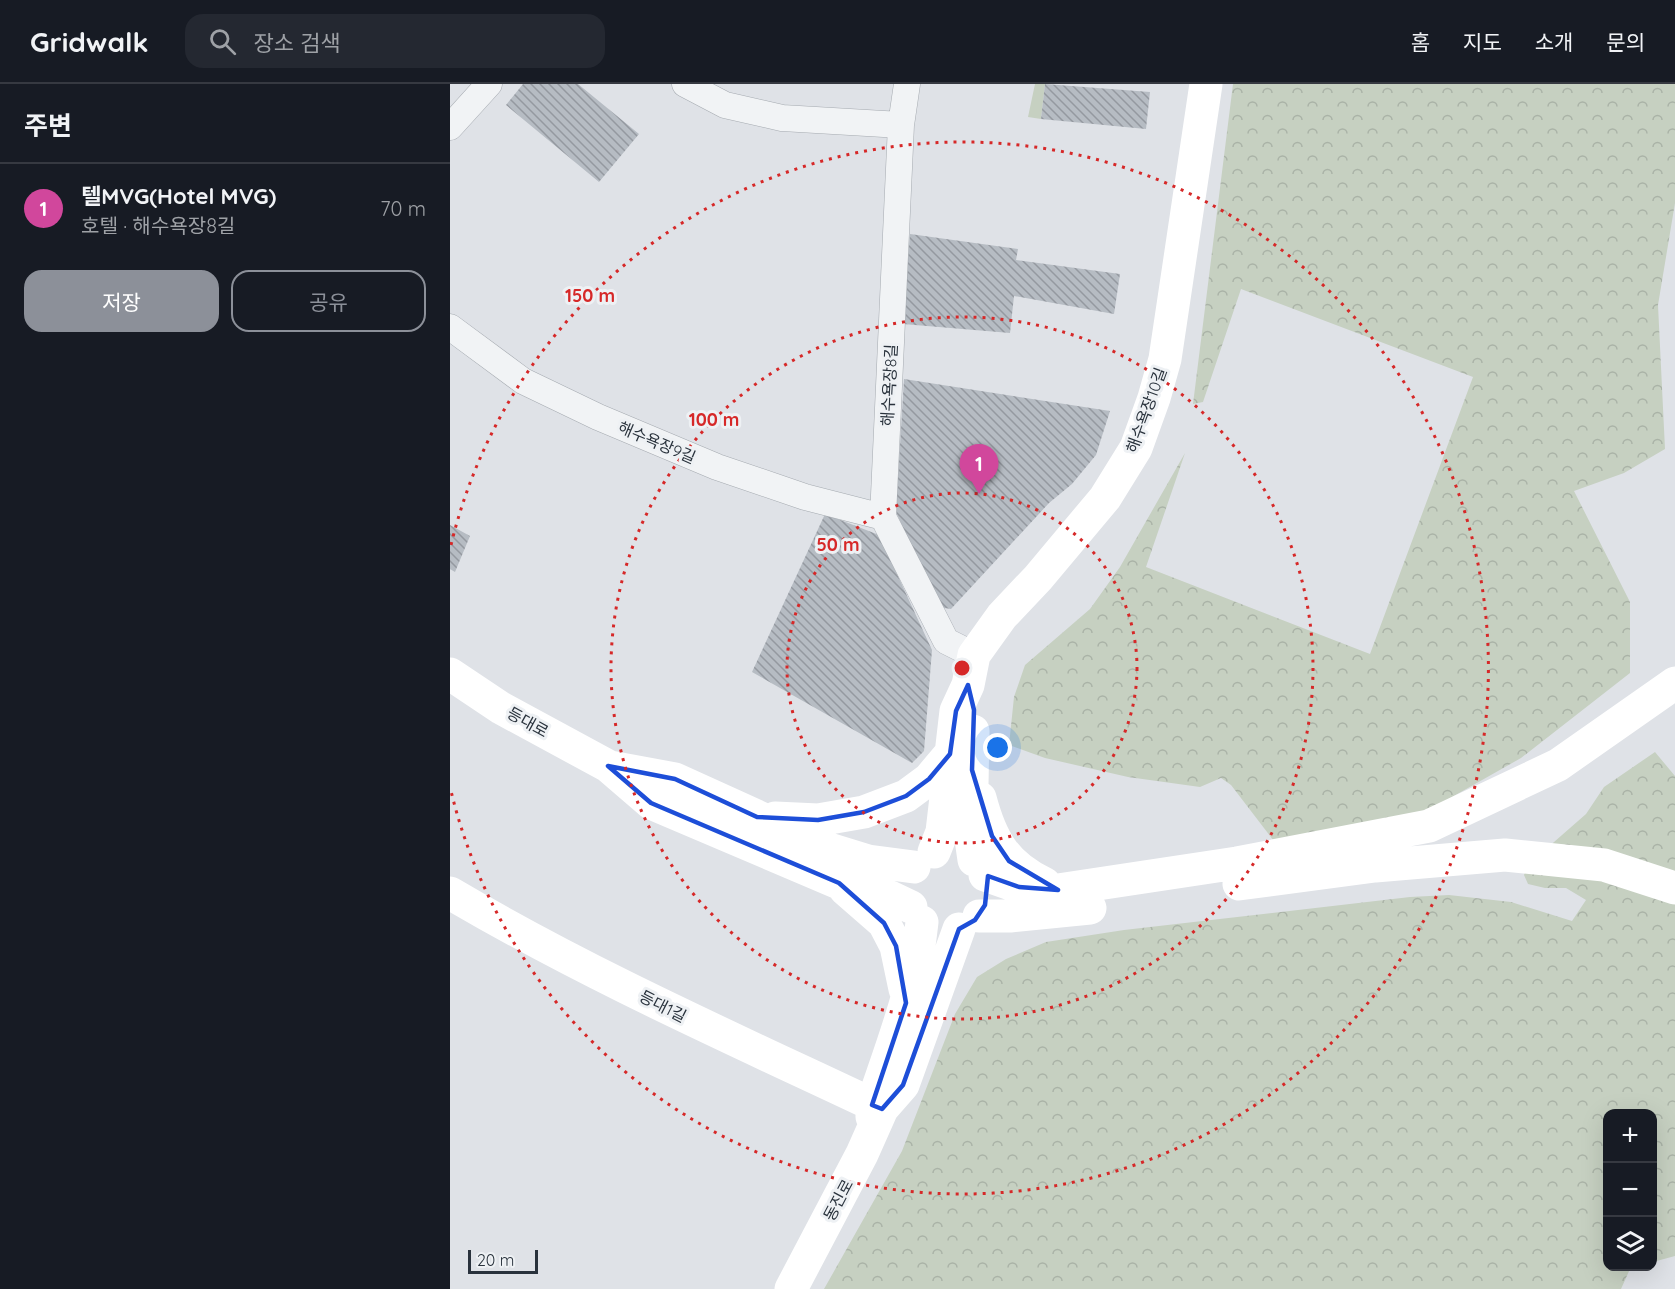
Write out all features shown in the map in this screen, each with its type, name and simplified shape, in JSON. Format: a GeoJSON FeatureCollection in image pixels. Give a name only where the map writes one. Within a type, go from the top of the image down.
{"type":"FeatureCollection","features":[{"type":"Feature","properties":{"kind":"street"},"geometry":{"type":"LineString","coordinates":[[452,121],[489,84]]}},
{"type":"Feature","properties":{"kind":"street"},"geometry":{"type":"LineString","coordinates":[[685,84],[725,105],[782,118],[901,125]]}},
{"type":"Feature","properties":{"kind":"street","name":"해수욕장8길"},"geometry":{"type":"LineString","coordinates":[[907,84],[901,125],[883,517],[946,641],[971,670]]}},
{"type":"Feature","properties":{"kind":"street","name":"해수욕장10길"},"geometry":{"type":"LineString","coordinates":[[961,762],[956,711],[971,670],[1002,616],[1038,578],[1105,498],[1136,447],[1154,398],[1165,359],[1206,84]]}},
{"type":"Feature","properties":{"kind":"street","name":"해수욕장9길"},"geometry":{"type":"LineString","coordinates":[[450,327],[523,381],[598,417],[717,467],[805,497],[883,517]]}},
{"type":"Feature","properties":{"kind":"street","name":"등대로"},"geometry":{"type":"LineString","coordinates":[[450,674],[501,708],[608,766]]}},
{"type":"Feature","properties":{"kind":"street"},"geometry":{"type":"LineString","coordinates":[[608,766],[675,779],[829,849],[868,861],[924,860],[951,850],[959,852],[979,868],[1019,887],[1058,890],[1237,863],[1429,826],[1558,765],[1675,683]]}},
{"type":"Feature","properties":{"kind":"street"},"geometry":{"type":"LineString","coordinates":[[757,817],[818,820],[864,812],[906,796],[929,779],[961,762]]}},
{"type":"Feature","properties":{"kind":"street"},"geometry":{"type":"LineString","coordinates":[[875,1116],[916,963],[916,915],[907,890],[909,878],[942,832],[948,794],[961,762]]}},
{"type":"Feature","properties":{"kind":"street"},"geometry":{"type":"LineString","coordinates":[[875,1116],[903,1085],[969,923],[987,900],[988,887],[979,868],[971,839],[961,762]]}},
{"type":"Feature","properties":{"kind":"street"},"geometry":{"type":"LineString","coordinates":[[961,762],[992,836],[1009,861],[1029,877],[1058,890]]}},
{"type":"Feature","properties":{"kind":"street"},"geometry":{"type":"LineString","coordinates":[[608,766],[651,803],[839,883],[890,897],[940,930],[969,923],[1073,911],[1185,891],[1363,867],[1505,855],[1604,865],[1675,888]]}},
{"type":"Feature","properties":{"kind":"street"},"geometry":{"type":"LineString","coordinates":[[839,883],[884,923],[896,946],[906,1003]]}},
{"type":"Feature","properties":{"kind":"street","name":"등대1길"},"geometry":{"type":"LineString","coordinates":[[450,892],[580,964],[875,1116]]}},
{"type":"Feature","properties":{"kind":"street","name":"동진로"},"geometry":{"type":"LineString","coordinates":[[791,1289],[862,1154],[875,1116]]}},
{"type":"Feature","properties":{"kind":"highlighted area"},"geometry":{"type":"Polygon","coordinates":[[[968,685],[974,710],[972,770],[992,836],[1009,861],[1058,890],[1019,887],[988,876],[985,905],[975,920],[959,929],[903,1085],[882,1109],[872,1105],[906,1003],[896,946],[884,923],[839,883],[651,803],[608,766],[675,779],[757,817],[818,820],[864,812],[906,796],[929,779],[950,754],[956,711],[968,685]]]}},
{"type":"Feature","properties":{"kind":"green space"},"geometry":{"type":"Polygon","coordinates":[[[1035,84],[1045,84],[1041,119],[1028,117],[1035,84]]]}},
{"type":"Feature","properties":{"kind":"green space"},"geometry":{"type":"Polygon","coordinates":[[[1233,84],[1675,84],[1675,203],[1658,305],[1665,449],[1624,473],[1574,491],[1630,602],[1630,673],[1521,758],[1445,801],[1367,836],[1280,849],[1231,785],[1221,778],[1200,787],[1128,777],[1045,758],[1009,745],[1014,697],[1025,665],[1090,609],[1120,567],[1185,453],[1146,567],[1370,654],[1473,377],[1241,289],[1203,402],[1193,404],[1233,84]]]}},
{"type":"Feature","properties":{"kind":"green space"},"geometry":{"type":"Polygon","coordinates":[[[1655,752],[1675,776],[1675,1256],[1657,1261],[1657,1109],[1603,1109],[1603,1271],[1629,1271],[1621,1289],[824,1289],[902,1151],[955,1014],[977,977],[1006,959],[1046,942],[1124,930],[1410,897],[1449,895],[1511,902],[1572,921],[1586,900],[1566,888],[1545,888],[1528,884],[1524,875],[1530,857],[1546,849],[1586,814],[1604,787],[1655,752]]]}},
{"type":"Feature","properties":{"kind":"building"},"geometry":{"type":"Polygon","coordinates":[[[523,84],[578,84],[639,134],[599,182],[506,105],[523,84]]]}},
{"type":"Feature","properties":{"kind":"building"},"geometry":{"type":"Polygon","coordinates":[[[1045,84],[1150,92],[1146,129],[1041,119],[1045,84]]]}},
{"type":"Feature","properties":{"kind":"building"},"geometry":{"type":"Polygon","coordinates":[[[910,234],[1018,249],[1016,260],[1120,274],[1114,314],[1014,296],[1010,333],[903,324],[910,234]]]}},
{"type":"Feature","properties":{"kind":"building"},"geometry":{"type":"Polygon","coordinates":[[[904,379],[1110,411],[1096,455],[1072,484],[1049,503],[951,609],[938,607],[896,512],[904,379]]]}},
{"type":"Feature","properties":{"kind":"building"},"geometry":{"type":"Polygon","coordinates":[[[825,514],[879,535],[932,650],[924,751],[912,763],[752,672],[825,514]]]}},
{"type":"Feature","properties":{"kind":"building"},"geometry":{"type":"Polygon","coordinates":[[[450,525],[470,536],[455,572],[450,569],[450,525]]]}},
{"type":"Feature","properties":{"kind":"place","name":"텔MVG(Hotel MVG)"},"geometry":{"type":"Point","coordinates":[979,494]}}]}
